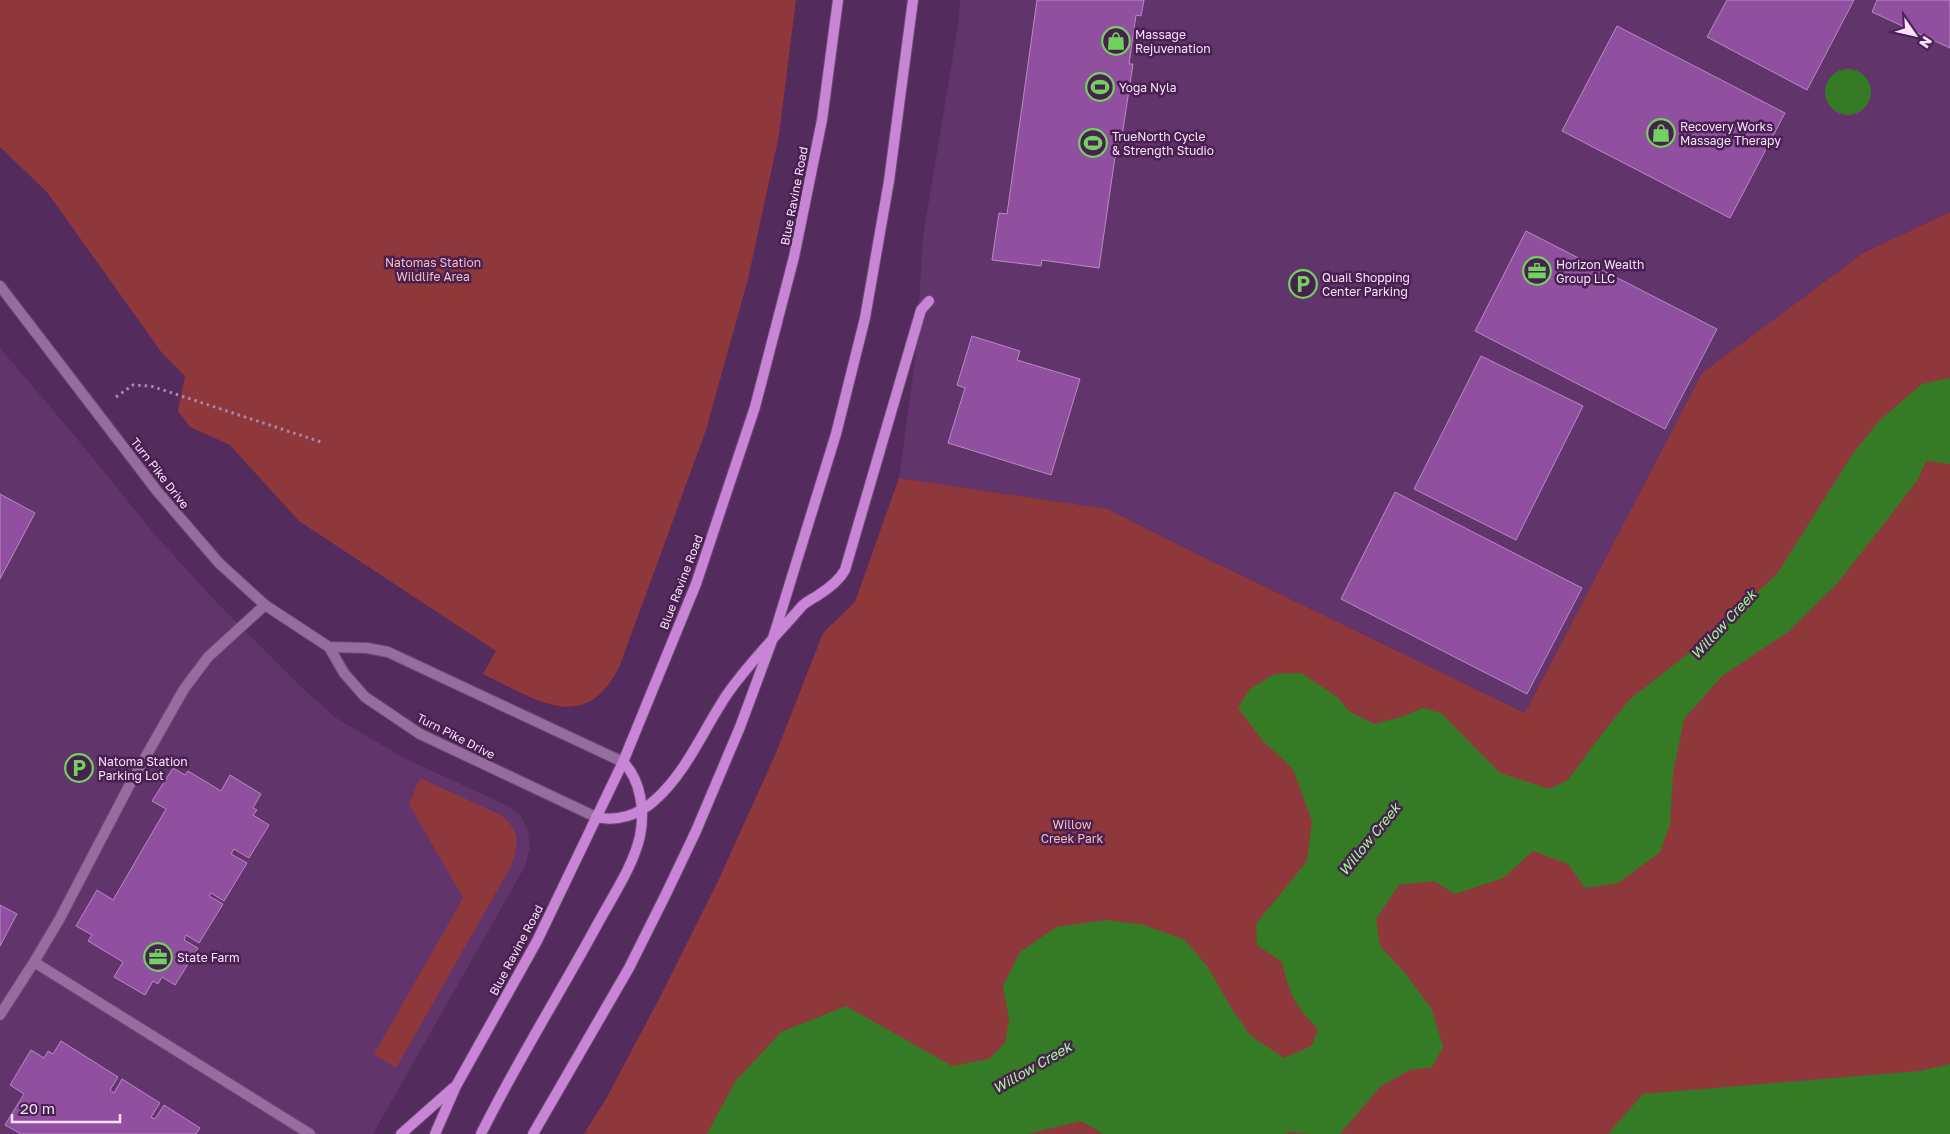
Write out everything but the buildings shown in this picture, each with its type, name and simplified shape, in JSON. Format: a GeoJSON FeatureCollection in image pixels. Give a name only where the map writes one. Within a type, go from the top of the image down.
{"type":"FeatureCollection","features":[{"type":"Feature","properties":{"kind":"main road","name":"Blue Ravine Road"},"geometry":{"type":"LineString","coordinates":[[435,1134],[456,1086],[537,941],[623,762],[696,584],[755,407],[794,258],[822,120],[838,0]]}},
{"type":"Feature","properties":{"kind":"main road"},"geometry":{"type":"LineString","coordinates":[[533,1134],[629,968],[666,894],[696,831],[740,727],[773,638],[836,434],[865,318],[889,180],[913,0]]}},
{"type":"Feature","properties":{"kind":"main road"},"geometry":{"type":"LineString","coordinates":[[596,817],[608,820],[618,819],[642,811],[666,789],[728,693],[803,604],[836,582],[845,570],[921,310],[929,301]]}},
{"type":"Feature","properties":{"kind":"main road"},"geometry":{"type":"LineString","coordinates":[[481,1134],[624,874],[640,836],[642,811],[638,786],[632,771],[623,762]]}},
{"type":"Feature","properties":{"kind":"main road"},"geometry":{"type":"LineString","coordinates":[[401,1134],[456,1086]]}},
{"type":"Feature","properties":{"kind":"street","name":"Turn Pike Drive"},"geometry":{"type":"LineString","coordinates":[[0,286],[157,491],[219,564],[265,605],[329,648],[344,673],[365,697],[420,734],[596,817]]}},
{"type":"Feature","properties":{"kind":"street"},"geometry":{"type":"LineString","coordinates":[[0,1015],[59,920],[125,793],[184,688],[208,657],[265,605]]}},
{"type":"Feature","properties":{"kind":"street"},"geometry":{"type":"LineString","coordinates":[[329,648],[367,648],[388,652],[623,762]]}},
{"type":"Feature","properties":{"kind":"street"},"geometry":{"type":"LineString","coordinates":[[34,962],[310,1134]]}},
{"type":"Feature","properties":{"kind":"path"},"geometry":{"type":"LineString","coordinates":[[97,412],[133,385],[139,384],[151,386],[324,443]]}},
{"type":"Feature","properties":{"kind":"shaded area"},"geometry":{"type":"Polygon","coordinates":[[[960,0],[1950,0],[1950,212],[1863,253],[1702,373],[1525,713],[1108,509],[899,478],[916,353],[923,237],[958,25],[960,0]]]}},
{"type":"Feature","properties":{"kind":"shaded area"},"geometry":{"type":"Polygon","coordinates":[[[0,348],[156,536],[219,605],[300,686],[336,718],[404,758],[504,804],[521,816],[528,831],[530,848],[524,868],[373,1134],[0,1134],[0,348]]]}},
{"type":"Feature","properties":{"kind":"green space","name":"Natomas Station Wildlife Area"},"geometry":{"type":"Polygon","coordinates":[[[0,0],[796,0],[779,135],[748,279],[706,430],[620,665],[606,687],[592,700],[575,706],[558,706],[540,701],[483,674],[496,651],[299,521],[230,445],[190,427],[178,411],[185,376],[162,353],[47,192],[0,147],[0,0]]]}},
{"type":"Feature","properties":{"kind":"green space","name":"Willow Creek Park"},"geometry":{"type":"Polygon","coordinates":[[[1950,212],[1950,1134],[584,1134],[607,1097],[660,997],[719,879],[776,753],[823,633],[855,602],[899,478],[1108,509],[1525,713],[1702,373],[1863,253],[1950,212]]]}},
{"type":"Feature","properties":{"kind":"green space"},"geometry":{"type":"Polygon","coordinates":[[[420,778],[501,815],[512,827],[517,844],[511,866],[396,1068],[374,1054],[463,898],[409,804],[420,778]]]}},
{"type":"Feature","properties":{"kind":"water"},"geometry":{"type":"Polygon","coordinates":[[[1848,69],[1861,73],[1867,79],[1871,92],[1867,105],[1861,111],[1848,115],[1835,111],[1829,105],[1825,92],[1829,79],[1835,73],[1848,69]]]}},
{"type":"Feature","properties":{"kind":"water","name":"Willow Creek"},"geometry":{"type":"Polygon","coordinates":[[[1950,378],[1950,464],[1926,461],[1917,481],[1837,584],[1788,632],[1722,676],[1684,719],[1673,773],[1670,824],[1660,852],[1618,883],[1585,888],[1568,864],[1533,851],[1503,878],[1455,894],[1434,881],[1399,885],[1376,919],[1380,946],[1405,973],[1432,1010],[1443,1047],[1432,1067],[1410,1070],[1381,1086],[1340,1134],[1291,1132],[1283,1134],[1104,1134],[1081,1121],[1026,1134],[707,1134],[735,1082],[781,1032],[846,1006],[952,1066],[989,1059],[1005,1043],[1009,1019],[1003,986],[1020,952],[1057,927],[1106,920],[1144,925],[1185,940],[1207,966],[1233,1011],[1251,1036],[1284,1058],[1312,1046],[1318,1029],[1298,1006],[1290,991],[1282,962],[1257,945],[1256,924],[1307,861],[1312,821],[1293,769],[1263,741],[1238,708],[1250,689],[1275,674],[1301,673],[1336,696],[1349,711],[1374,724],[1398,718],[1423,708],[1441,713],[1500,773],[1549,789],[1568,780],[1630,699],[1698,646],[1777,574],[1852,455],[1878,422],[1922,384],[1950,378]]]}},
{"type":"Feature","properties":{"kind":"water"},"geometry":{"type":"Polygon","coordinates":[[[1950,1064],[1950,1134],[1608,1134],[1643,1094],[1920,1071],[1950,1064]]]}},
{"type":"Feature","properties":{"kind":"place","name":"Massage Rejuvenation"},"geometry":{"type":"Point","coordinates":[1116,41]}},
{"type":"Feature","properties":{"kind":"place","name":"Yoga Nyla"},"geometry":{"type":"Point","coordinates":[1100,87]}},
{"type":"Feature","properties":{"kind":"place","name":"Recovery Works Massage Therapy"},"geometry":{"type":"Point","coordinates":[1661,133]}},
{"type":"Feature","properties":{"kind":"place","name":"TrueNorth Cycle & Strength Studio"},"geometry":{"type":"Point","coordinates":[1093,143]}},
{"type":"Feature","properties":{"kind":"place","name":"Horizon Wealth Group LLC"},"geometry":{"type":"Point","coordinates":[1537,271]}},
{"type":"Feature","properties":{"kind":"place","name":"Quail Shopping Center Parking"},"geometry":{"type":"Point","coordinates":[1303,284]}},
{"type":"Feature","properties":{"kind":"place","name":"Natoma Station Parking Lot"},"geometry":{"type":"Point","coordinates":[79,768]}},
{"type":"Feature","properties":{"kind":"place","name":"State Farm"},"geometry":{"type":"Point","coordinates":[158,957]}}]}
